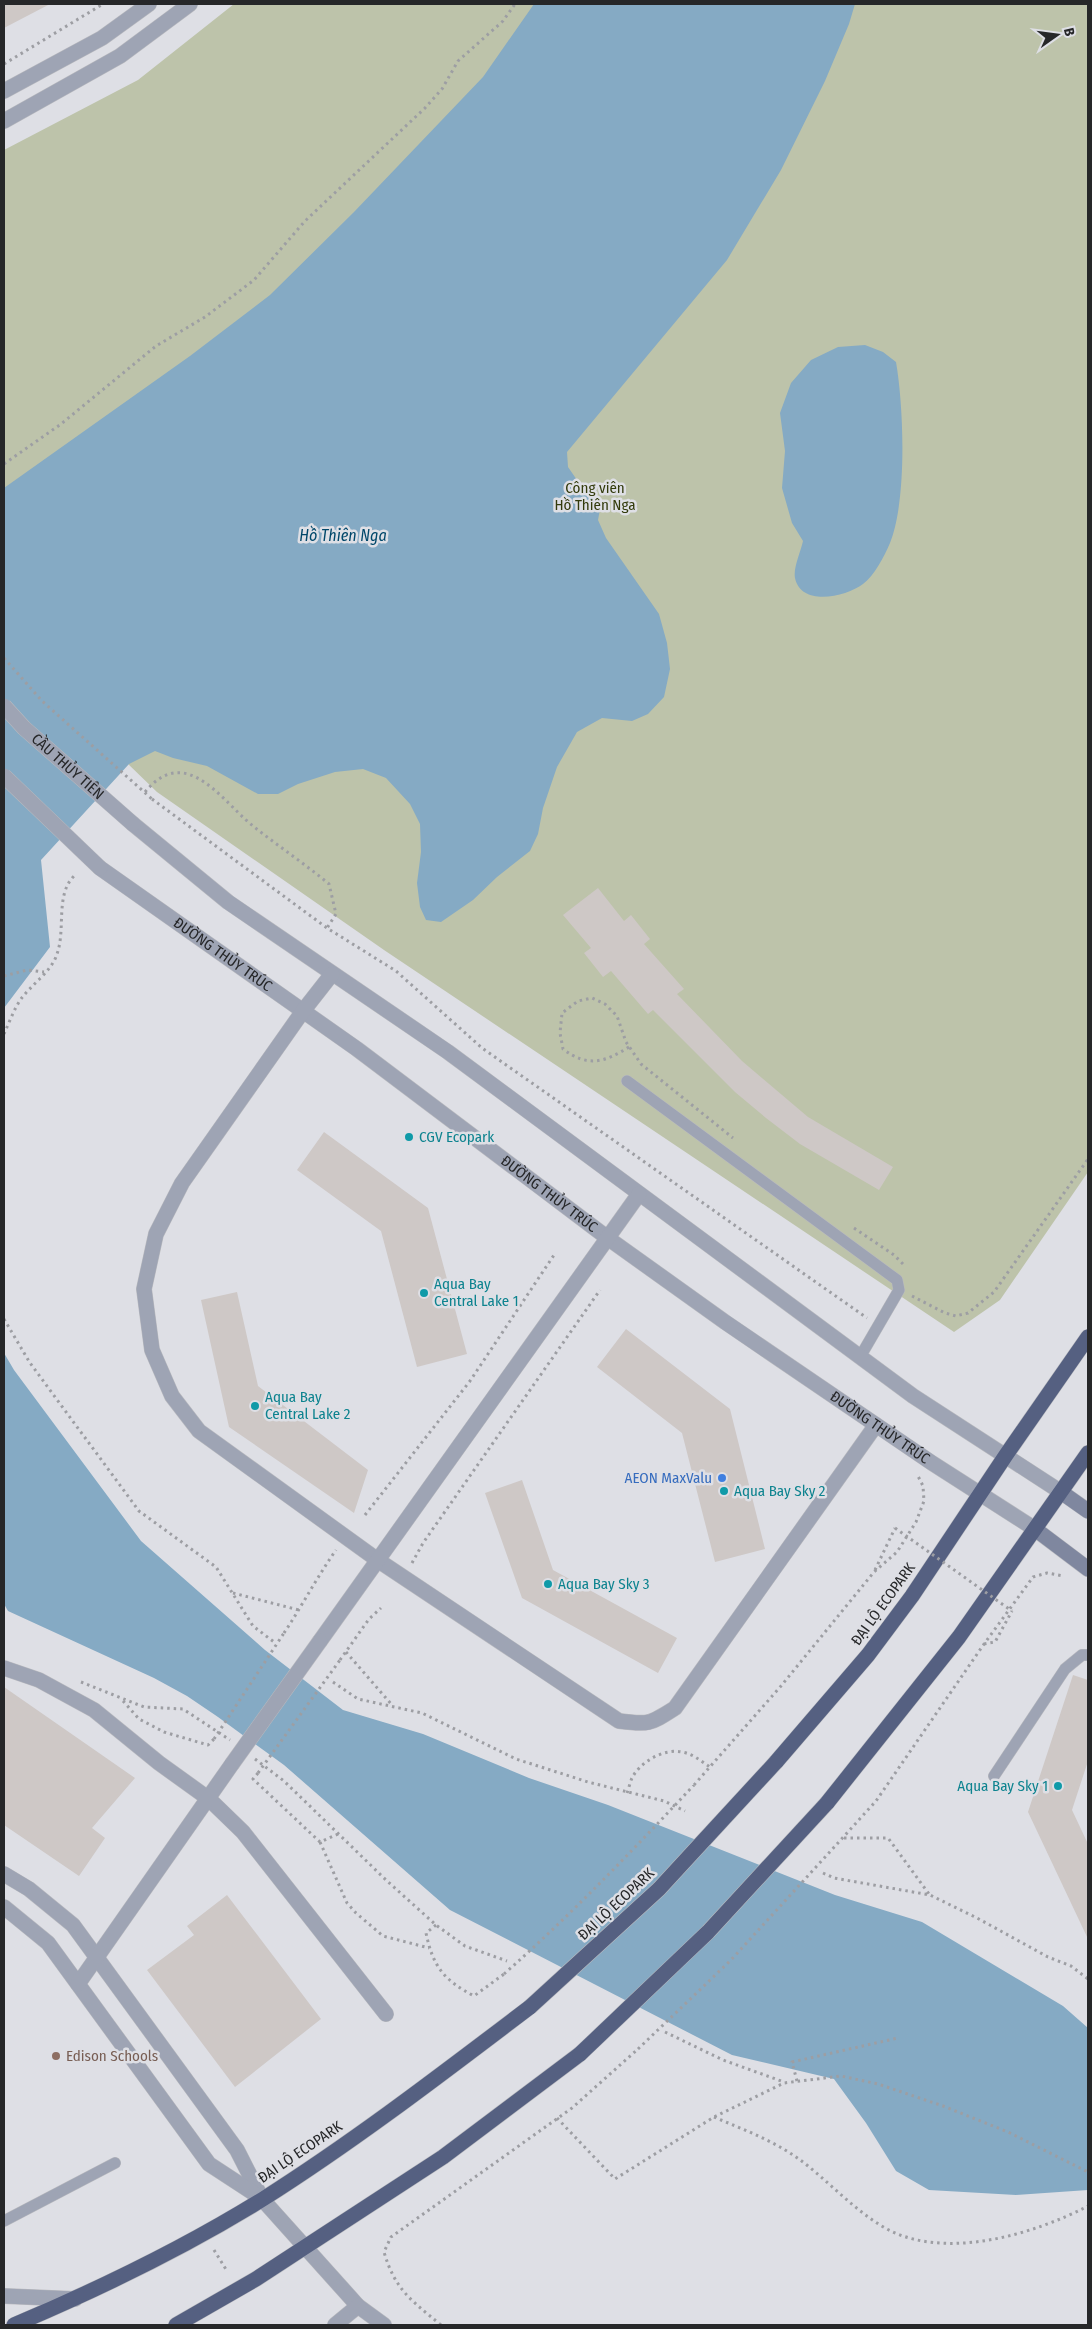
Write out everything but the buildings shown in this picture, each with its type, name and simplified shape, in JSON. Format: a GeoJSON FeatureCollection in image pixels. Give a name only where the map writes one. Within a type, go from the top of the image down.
{"type":"FeatureCollection","features":[{"type":"Feature","properties":{"kind":"highway","name":"ĐẠI LỘ ECOPARK"},"geometry":{"type":"LineString","coordinates":[[14,2325],[75,2299],[140,2267],[262,2199],[403,2104],[530,2007],[659,1889],[776,1762],[868,1654],[912,1596],[1006,1455],[1088,1338]]}},
{"type":"Feature","properties":{"kind":"highway"},"geometry":{"type":"LineString","coordinates":[[176,2325],[256,2279],[443,2158],[580,2054],[708,1932],[828,1803],[959,1637],[1088,1453]]}},
{"type":"Feature","properties":{"kind":"main road"},"geometry":{"type":"LineString","coordinates":[[1061,1492],[1088,1511]]}},
{"type":"Feature","properties":{"kind":"main road"},"geometry":{"type":"LineString","coordinates":[[1035,1529],[1088,1568]]}},
{"type":"Feature","properties":{"kind":"street"},"geometry":{"type":"LineString","coordinates":[[29,107],[10,87],[102,38],[149,4]]}},
{"type":"Feature","properties":{"kind":"street"},"geometry":{"type":"LineString","coordinates":[[4,121],[120,56],[190,4]]}},
{"type":"Feature","properties":{"kind":"street","name":"CẦU THỦY TIÊN"},"geometry":{"type":"LineString","coordinates":[[4,706],[24,728],[133,824],[228,902],[332,974]]}},
{"type":"Feature","properties":{"kind":"street","name":"ĐƯỜNG THỦY TRÚC"},"geometry":{"type":"LineString","coordinates":[[4,776],[100,868],[303,1011],[609,1239],[725,1322],[1035,1529]]}},
{"type":"Feature","properties":{"kind":"street"},"geometry":{"type":"LineString","coordinates":[[876,1424],[675,1708],[657,1719],[643,1724],[619,1721],[379,1562],[199,1431],[172,1396],[152,1350],[144,1289],[156,1234],[182,1183],[303,1011],[332,974],[448,1052],[913,1396],[1061,1492]]}},
{"type":"Feature","properties":{"kind":"street"},"geometry":{"type":"LineString","coordinates":[[78,1984],[232,1764],[379,1562],[639,1194]]}},
{"type":"Feature","properties":{"kind":"street"},"geometry":{"type":"LineString","coordinates":[[4,1668],[40,1680],[94,1710],[159,1763],[209,1799],[243,1832],[386,2014]]}},
{"type":"Feature","properties":{"kind":"street"},"geometry":{"type":"LineString","coordinates":[[4,1874],[29,1890],[73,1924],[236,2150],[262,2199],[358,2306],[384,2325]]}},
{"type":"Feature","properties":{"kind":"street"},"geometry":{"type":"LineString","coordinates":[[4,1907],[48,1944],[209,2164],[262,2199]]}},
{"type":"Feature","properties":{"kind":"street"},"geometry":{"type":"LineString","coordinates":[[4,2296],[75,2299]]}},
{"type":"Feature","properties":{"kind":"street"},"geometry":{"type":"LineString","coordinates":[[335,2325],[358,2306]]}},
{"type":"Feature","properties":{"kind":"lane"},"geometry":{"type":"LineString","coordinates":[[627,1081],[897,1280],[898,1290],[860,1357]]}},
{"type":"Feature","properties":{"kind":"lane"},"geometry":{"type":"LineString","coordinates":[[994,1776],[1065,1669],[1082,1655],[1088,1655]]}},
{"type":"Feature","properties":{"kind":"lane"},"geometry":{"type":"LineString","coordinates":[[4,2220],[115,2163]]}},
{"type":"Feature","properties":{"kind":"path"},"geometry":{"type":"LineString","coordinates":[[4,64],[104,4]]}},
{"type":"Feature","properties":{"kind":"path"},"geometry":{"type":"LineString","coordinates":[[4,464],[61,424],[156,346],[205,317],[254,280],[305,221],[425,108],[442,89],[458,60],[503,21],[515,4]]}},
{"type":"Feature","properties":{"kind":"path"},"geometry":{"type":"LineString","coordinates":[[4,658],[42,701],[152,799],[327,928],[396,971],[482,1048],[878,1326]]}},
{"type":"Feature","properties":{"kind":"path"},"geometry":{"type":"LineString","coordinates":[[145,792],[156,780],[171,773],[188,774],[206,783],[252,826],[329,884],[336,914],[327,928]]}},
{"type":"Feature","properties":{"kind":"path"},"geometry":{"type":"LineString","coordinates":[[4,1034],[20,1000],[57,956],[67,883],[74,876]]}},
{"type":"Feature","properties":{"kind":"path"},"geometry":{"type":"LineString","coordinates":[[4,976],[27,970],[45,972]]}},
{"type":"Feature","properties":{"kind":"path"},"geometry":{"type":"LineString","coordinates":[[629,1047],[609,1059],[590,1061],[574,1057],[564,1049],[560,1033],[562,1013],[578,1001],[592,998],[605,1004],[617,1016],[629,1047],[641,1064],[734,1139]]}},
{"type":"Feature","properties":{"kind":"path"},"geometry":{"type":"LineString","coordinates":[[908,1294],[945,1313],[956,1316],[968,1313],[994,1292],[1088,1158]]}},
{"type":"Feature","properties":{"kind":"path"},"geometry":{"type":"LineString","coordinates":[[854,1227],[894,1255],[907,1268]]}},
{"type":"Feature","properties":{"kind":"path"},"geometry":{"type":"LineString","coordinates":[[365,1514],[470,1381],[554,1255]]}},
{"type":"Feature","properties":{"kind":"path"},"geometry":{"type":"LineString","coordinates":[[411,1565],[423,1543],[600,1290]]}},
{"type":"Feature","properties":{"kind":"path"},"geometry":{"type":"LineString","coordinates":[[4,1319],[30,1363],[139,1511],[216,1566],[253,1626],[274,1642]]}},
{"type":"Feature","properties":{"kind":"path"},"geometry":{"type":"LineString","coordinates":[[436,1925],[426,1933],[429,1948],[442,1974],[453,1984],[474,1996],[504,1974],[549,1934],[613,1872],[694,1785],[788,1678],[874,1572],[897,1552],[916,1522],[924,1501],[923,1486],[917,1474]]}},
{"type":"Feature","properties":{"kind":"path"},"geometry":{"type":"LineString","coordinates":[[874,1572],[895,1528],[1012,1611],[995,1642],[984,1644]]}},
{"type":"Feature","properties":{"kind":"path"},"geometry":{"type":"LineString","coordinates":[[122,1699],[139,1719],[164,1732],[208,1745],[284,1633],[336,1550]]}},
{"type":"Feature","properties":{"kind":"path"},"geometry":{"type":"LineString","coordinates":[[441,2325],[403,2293],[384,2252],[391,2237],[557,2118],[638,2049],[731,1960],[876,1801],[984,1644],[1033,1577],[1047,1573],[1064,1576]]}},
{"type":"Feature","properties":{"kind":"path"},"geometry":{"type":"LineString","coordinates":[[233,1593],[299,1610]]}},
{"type":"Feature","properties":{"kind":"path"},"geometry":{"type":"LineString","coordinates":[[381,1608],[369,1619],[253,1779],[320,1842],[347,1904],[356,1913],[383,1936],[429,1948]]}},
{"type":"Feature","properties":{"kind":"path"},"geometry":{"type":"LineString","coordinates":[[346,1652],[393,1705]]}},
{"type":"Feature","properties":{"kind":"path"},"geometry":{"type":"LineString","coordinates":[[74,1679],[144,1707],[183,1709],[232,1741]]}},
{"type":"Feature","properties":{"kind":"path"},"geometry":{"type":"LineString","coordinates":[[333,1682],[358,1699],[393,1705],[422,1713],[516,1759],[627,1793],[664,1801],[685,1811]]}},
{"type":"Feature","properties":{"kind":"path"},"geometry":{"type":"LineString","coordinates":[[627,1793],[632,1777],[646,1762],[662,1753],[682,1752],[692,1755],[710,1767]]}},
{"type":"Feature","properties":{"kind":"path"},"geometry":{"type":"LineString","coordinates":[[254,1758],[284,1781],[436,1925],[465,1946],[506,1961]]}},
{"type":"Feature","properties":{"kind":"path"},"geometry":{"type":"LineString","coordinates":[[320,1842],[338,1834]]}},
{"type":"Feature","properties":{"kind":"path"},"geometry":{"type":"LineString","coordinates":[[844,1838],[888,1838],[930,1895]]}},
{"type":"Feature","properties":{"kind":"path"},"geometry":{"type":"LineString","coordinates":[[822,1873],[834,1878],[930,1895],[977,1918],[1048,1957],[1071,1966],[1088,1979]]}},
{"type":"Feature","properties":{"kind":"path"},"geometry":{"type":"LineString","coordinates":[[665,2032],[723,2060],[784,2083]]}},
{"type":"Feature","properties":{"kind":"path"},"geometry":{"type":"LineString","coordinates":[[796,2081],[792,2062],[898,2038]]}},
{"type":"Feature","properties":{"kind":"path"},"geometry":{"type":"LineString","coordinates":[[557,2118],[615,2179],[714,2117],[784,2083],[841,2076],[878,2084],[943,2106],[1008,2132],[1088,2172]]}},
{"type":"Feature","properties":{"kind":"path"},"geometry":{"type":"LineString","coordinates":[[714,2117],[768,2140],[807,2165],[850,2204],[886,2228],[922,2242],[954,2244],[991,2240],[1071,2215],[1088,2206]]}},
{"type":"Feature","properties":{"kind":"path"},"geometry":{"type":"LineString","coordinates":[[214,2250],[227,2271]]}},
{"type":"Feature","properties":{"kind":"green space","name":"Công viên Hồ Thiên Nga"},"geometry":{"type":"Polygon","coordinates":[[[234,4],[1088,4],[1088,1172],[1000,1300],[954,1332],[384,950],[157,792],[4,644],[4,150],[138,80],[234,4]]]}},
{"type":"Feature","properties":{"kind":"water","name":"Hồ Thiên Nga"},"geometry":{"type":"Polygon","coordinates":[[[534,4],[855,4],[849,24],[825,81],[781,170],[727,260],[567,452],[568,467],[577,480],[592,490],[601,504],[598,520],[606,538],[659,614],[667,643],[670,669],[664,697],[648,714],[632,721],[602,718],[577,732],[557,767],[543,808],[538,834],[530,851],[497,877],[473,900],[441,922],[426,920],[420,907],[417,883],[421,852],[420,824],[410,804],[386,778],[363,769],[335,772],[298,784],[278,794],[258,794],[207,766],[173,758],[155,751],[129,764],[41,860],[50,947],[4,1008],[4,488],[190,356],[270,295],[354,212],[483,77],[534,4]]]}},
{"type":"Feature","properties":{"kind":"water"},"geometry":{"type":"Polygon","coordinates":[[[865,345],[883,352],[896,362],[901,404],[902,454],[899,503],[895,525],[885,554],[867,581],[846,593],[825,597],[815,596],[806,593],[799,587],[795,578],[796,565],[803,541],[792,523],[782,488],[785,451],[780,413],[791,383],[811,360],[838,347],[865,345]]]}},
{"type":"Feature","properties":{"kind":"water"},"geometry":{"type":"Polygon","coordinates":[[[4,1353],[14,1370],[141,1541],[265,1650],[343,1710],[423,1734],[529,1778],[608,1805],[835,1895],[922,1922],[1063,2006],[1088,2028],[1088,2190],[1016,2195],[929,2190],[896,2171],[866,2123],[834,2079],[732,2055],[450,1910],[284,1765],[187,1696],[154,1678],[8,1611],[4,1604],[4,1353]]]}},
{"type":"Feature","properties":{"kind":"place","name":"CGV Ecopark"},"geometry":{"type":"Point","coordinates":[409,1137]}},
{"type":"Feature","properties":{"kind":"place","name":"Aqua Bay Central Lake 1"},"geometry":{"type":"Point","coordinates":[424,1293]}},
{"type":"Feature","properties":{"kind":"place","name":"Aqua Bay Central Lake 2"},"geometry":{"type":"Point","coordinates":[255,1406]}},
{"type":"Feature","properties":{"kind":"place","name":"AEON MaxValu"},"geometry":{"type":"Point","coordinates":[722,1478]}},
{"type":"Feature","properties":{"kind":"place","name":"Aqua Bay Sky 2"},"geometry":{"type":"Point","coordinates":[724,1491]}},
{"type":"Feature","properties":{"kind":"place","name":"Aqua Bay Sky 3"},"geometry":{"type":"Point","coordinates":[548,1584]}},
{"type":"Feature","properties":{"kind":"place","name":"Aqua Bay Sky 1"},"geometry":{"type":"Point","coordinates":[1058,1786]}},
{"type":"Feature","properties":{"kind":"place","name":"Edison Schools"},"geometry":{"type":"Point","coordinates":[56,2056]}}]}
